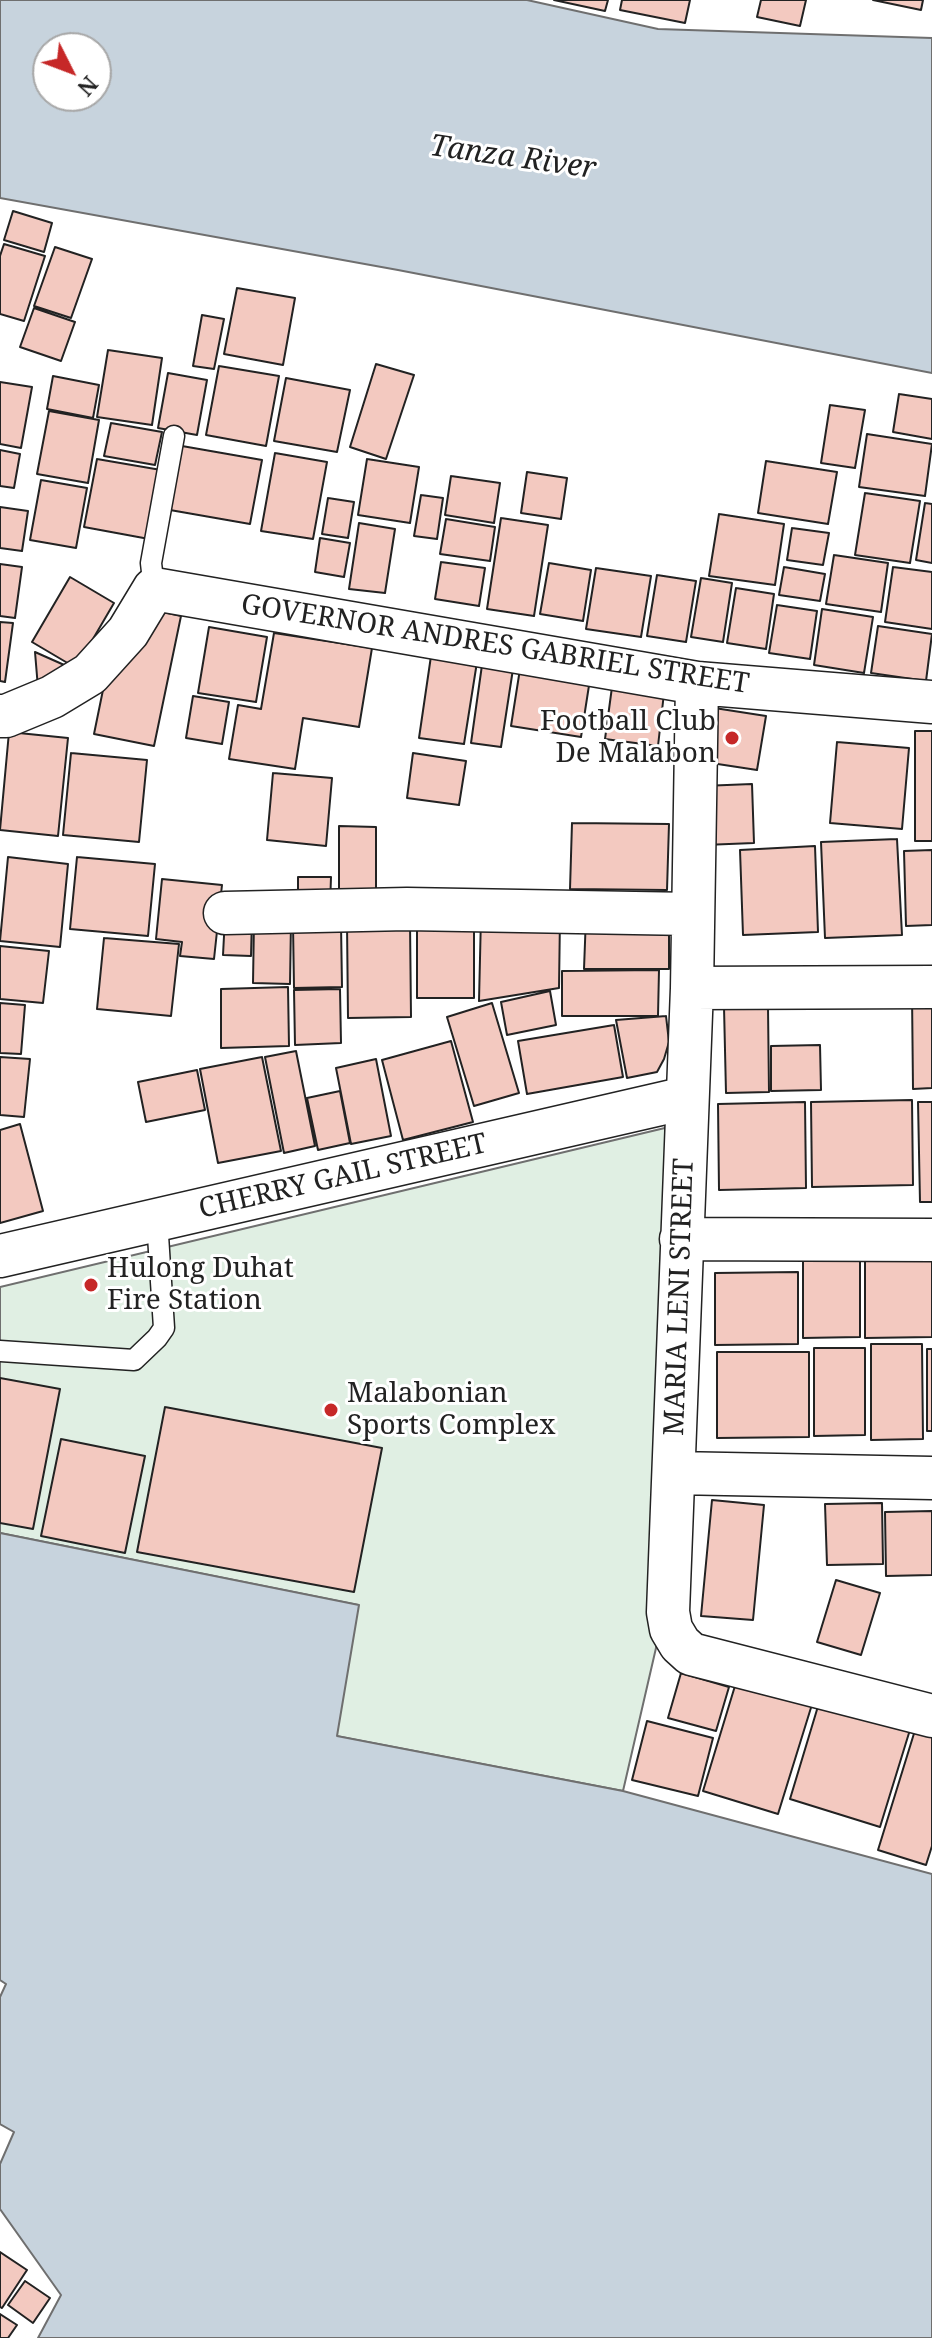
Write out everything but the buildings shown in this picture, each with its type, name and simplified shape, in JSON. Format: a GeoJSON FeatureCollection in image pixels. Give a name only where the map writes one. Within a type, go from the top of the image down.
{"type":"FeatureCollection","features":[{"type":"Feature","properties":{"kind":"street","name":"GOVERNOR ANDRES GABRIEL STREET"},"geometry":{"type":"LineString","coordinates":[[154,589],[697,683],[932,702]]}},
{"type":"Feature","properties":{"kind":"street"},"geometry":{"type":"LineString","coordinates":[[0,716],[52,697],[90,674],[128,632],[154,589]]}},
{"type":"Feature","properties":{"kind":"street","name":"MARIA LENI STREET"},"geometry":{"type":"LineString","coordinates":[[697,683],[692,988],[668,1612],[671,1629],[691,1654],[932,1716]]}},
{"type":"Feature","properties":{"kind":"street"},"geometry":{"type":"LineString","coordinates":[[225,913],[407,909],[691,914]]}},
{"type":"Feature","properties":{"kind":"street"},"geometry":{"type":"LineString","coordinates":[[692,988],[932,987]]}},
{"type":"Feature","properties":{"kind":"street","name":"CHERRY GAIL STREET"},"geometry":{"type":"LineString","coordinates":[[0,1256],[686,1098]]}},
{"type":"Feature","properties":{"kind":"street"},"geometry":{"type":"LineString","coordinates":[[681,1239],[932,1240]]}},
{"type":"Feature","properties":{"kind":"street"},"geometry":{"type":"LineString","coordinates":[[674,1473],[932,1478]]}},
{"type":"Feature","properties":{"kind":"lane"},"geometry":{"type":"LineString","coordinates":[[154,589],[151,563],[174,436]]}},
{"type":"Feature","properties":{"kind":"lane"},"geometry":{"type":"LineString","coordinates":[[0,1351],[134,1360],[164,1328],[157,1220]]}},
{"type":"Feature","properties":{"kind":"green space","name":"Malabonian Sports Complex"},"geometry":{"type":"Polygon","coordinates":[[[669,1127],[656,1648],[623,1791],[336,1736],[358,1605],[0,1533],[0,1287],[669,1127]]]}},
{"type":"Feature","properties":{"kind":"water","name":"Tanza River"},"geometry":{"type":"Polygon","coordinates":[[[0,0],[527,0],[658,29],[932,38],[932,373],[398,270],[0,198],[0,0]]]}},
{"type":"Feature","properties":{"kind":"water"},"geometry":{"type":"Polygon","coordinates":[[[0,1533],[359,1605],[337,1736],[623,1791],[932,1874],[932,2338],[38,2338],[61,2295],[0,2209],[0,2164],[14,2132],[0,2124],[0,1997],[6,1984],[0,1980],[0,1533]]]}},
{"type":"Feature","properties":{"kind":"place","name":"Football Club De Malabon"},"geometry":{"type":"Point","coordinates":[732,738]}},
{"type":"Feature","properties":{"kind":"place","name":"Hulong Duhat Fire Station"},"geometry":{"type":"Point","coordinates":[91,1285]}},
{"type":"Feature","properties":{"kind":"place","name":"Malabonian Sports Complex"},"geometry":{"type":"Point","coordinates":[331,1410]}}]}
